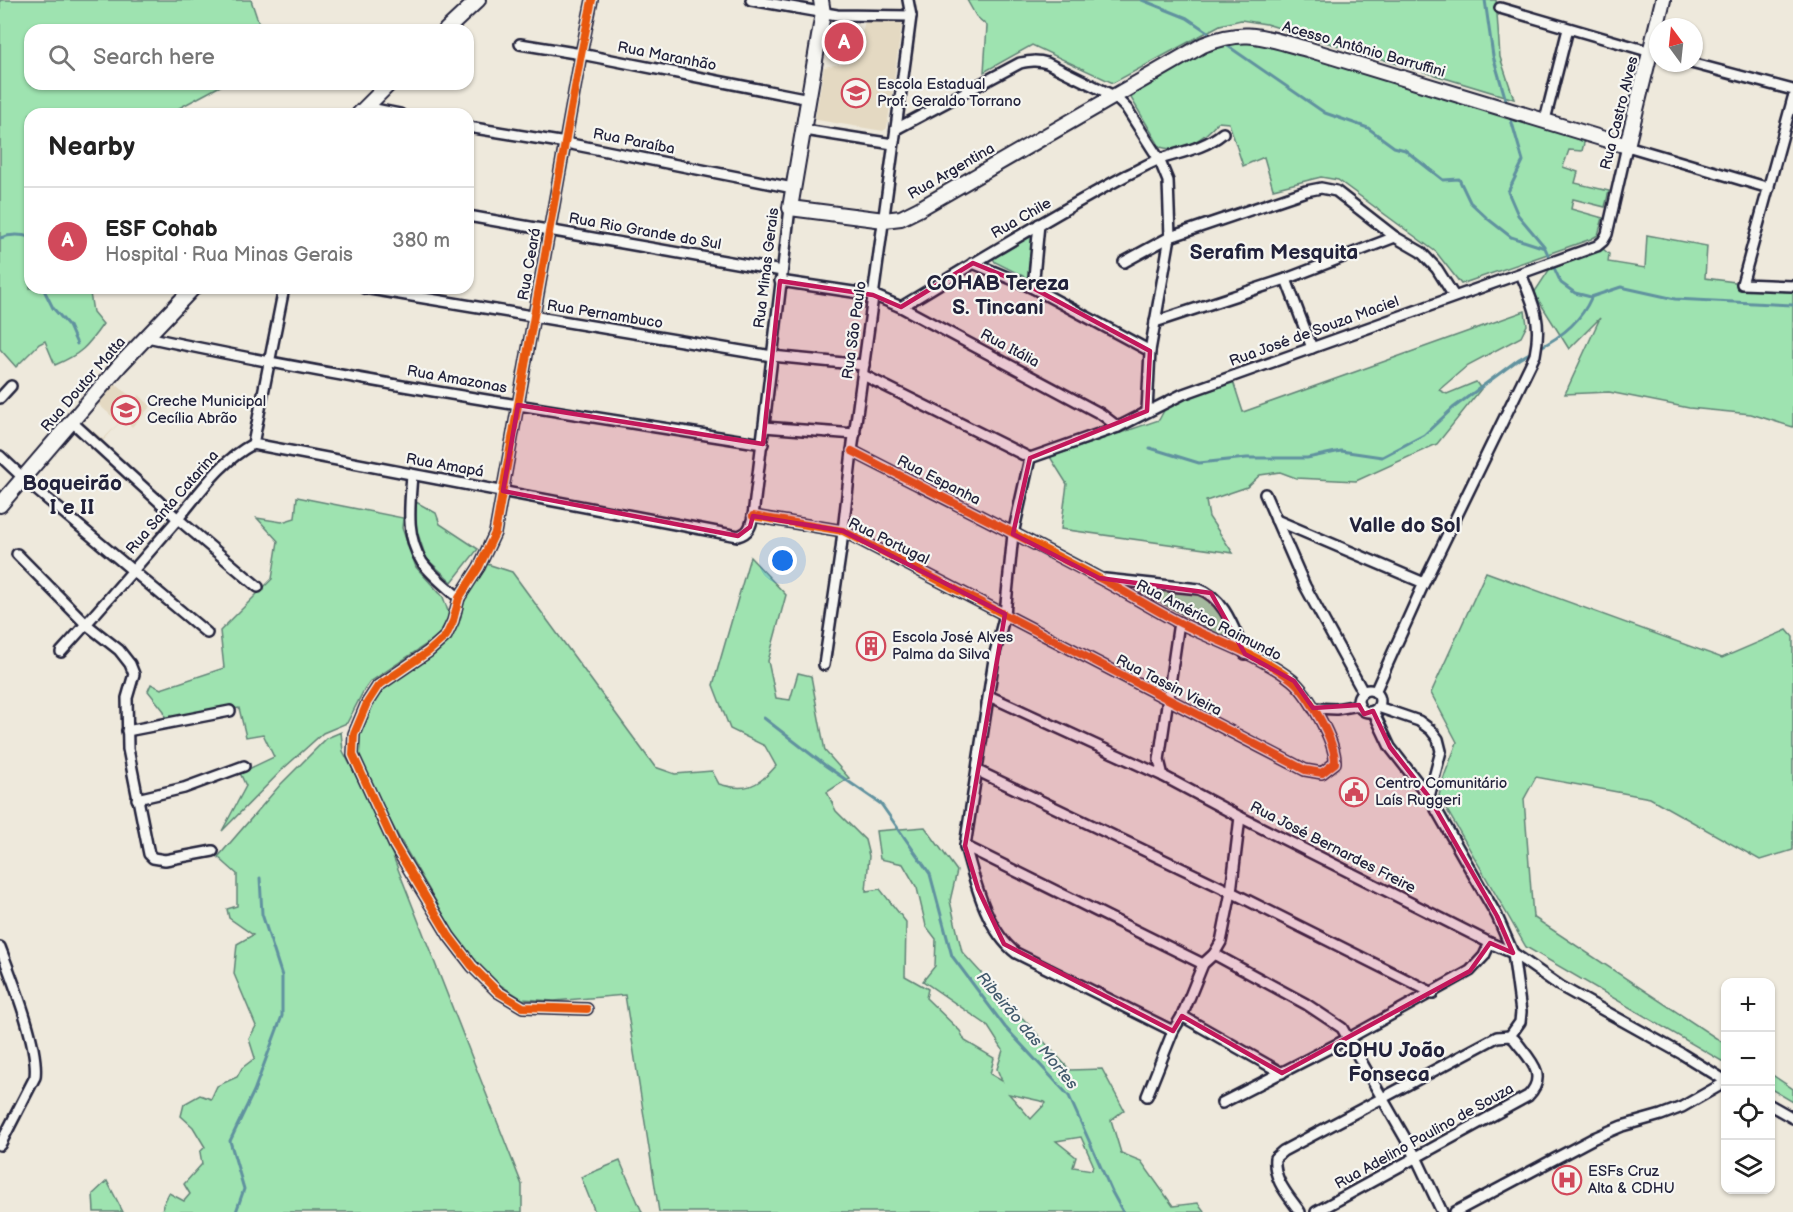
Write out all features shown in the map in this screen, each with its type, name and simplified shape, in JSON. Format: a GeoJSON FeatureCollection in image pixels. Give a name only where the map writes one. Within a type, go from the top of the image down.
{"type":"FeatureCollection","features":[{"type":"Feature","properties":{"kind":"street"},"geometry":{"type":"LineString","coordinates":[[452,24],[478,0]]}},
{"type":"Feature","properties":{"kind":"street","name":"Rua Ceará"},"geometry":{"type":"LineString","coordinates":[[587,1009],[523,1007],[498,992],[472,966],[448,936],[395,846],[353,755],[354,734],[367,703],[378,686],[428,652],[446,636],[459,598],[479,567],[495,533],[580,54],[592,0]]}},
{"type":"Feature","properties":{"kind":"street"},"geometry":{"type":"LineString","coordinates":[[751,0],[822,6],[837,15],[911,16]]}},
{"type":"Feature","properties":{"kind":"street","name":"Rua São Paulo"},"geometry":{"type":"LineString","coordinates":[[824,665],[911,16],[908,0]]}},
{"type":"Feature","properties":{"kind":"street","name":"Rua Castro Alves"},"geometry":{"type":"LineString","coordinates":[[1660,18],[1663,0]]}},
{"type":"Feature","properties":{"kind":"street","name":"Rua Minas Gerais"},"geometry":{"type":"LineString","coordinates":[[738,536],[750,527],[753,516],[790,208],[822,6]]}},
{"type":"Feature","properties":{"kind":"street"},"geometry":{"type":"LineString","coordinates":[[1500,9],[1649,52]]}},
{"type":"Feature","properties":{"kind":"street"},"geometry":{"type":"LineString","coordinates":[[1545,120],[1568,29]]}},
{"type":"Feature","properties":{"kind":"street","name":"Acesso Antônio Barruffini"},"geometry":{"type":"LineString","coordinates":[[1114,96],[1203,45],[1237,34],[1254,35],[1627,146]]}},
{"type":"Feature","properties":{"kind":"street","name":"Rua Maranhão"},"geometry":{"type":"LineString","coordinates":[[520,44],[809,99]]}},
{"type":"Feature","properties":{"kind":"street"},"geometry":{"type":"LineString","coordinates":[[896,129],[1020,63],[1038,60],[1114,96],[1127,109],[1159,159],[1168,181],[1170,237],[1150,351],[1147,411]]}},
{"type":"Feature","properties":{"kind":"street"},"geometry":{"type":"LineString","coordinates":[[1703,66],[1793,90]]}},
{"type":"Feature","properties":{"kind":"street","name":"Rua Castro Alves"},"geometry":{"type":"LineString","coordinates":[[1607,234],[1627,146],[1649,70]]}},
{"type":"Feature","properties":{"kind":"street"},"geometry":{"type":"LineString","coordinates":[[365,108],[384,90]]}},
{"type":"Feature","properties":{"kind":"street","name":"Rua Argentina"},"geometry":{"type":"LineString","coordinates":[[790,208],[884,220],[901,218],[1114,96]]}},
{"type":"Feature","properties":{"kind":"street"},"geometry":{"type":"LineString","coordinates":[[1793,98],[1742,284],[1793,286]]}},
{"type":"Feature","properties":{"kind":"street","name":"Rua Paraíba"},"geometry":{"type":"LineString","coordinates":[[474,128],[566,143],[793,188]]}},
{"type":"Feature","properties":{"kind":"street"},"geometry":{"type":"LineString","coordinates":[[804,130],[893,144]]}},
{"type":"Feature","properties":{"kind":"street","name":"Rua Chile"},"geometry":{"type":"LineString","coordinates":[[901,307],[1039,224],[1159,159],[1177,155],[1215,140],[1223,134]]}},
{"type":"Feature","properties":{"kind":"street"},"geometry":{"type":"LineString","coordinates":[[1627,146],[1769,188]]}},
{"type":"Feature","properties":{"kind":"street"},"geometry":{"type":"LineString","coordinates":[[1124,262],[1170,237],[1321,188],[1335,191],[1395,237],[1421,252],[1437,268],[1454,296]]}},
{"type":"Feature","properties":{"kind":"street","name":"Rua Rio Grande do Sul"},"geometry":{"type":"LineString","coordinates":[[474,217],[549,229],[781,276]]}},
{"type":"Feature","properties":{"kind":"street"},"geometry":{"type":"LineString","coordinates":[[1033,288],[1039,224]]}},
{"type":"Feature","properties":{"kind":"street","name":"Rua José de Souza Maciel"},"geometry":{"type":"LineString","coordinates":[[1030,458],[1118,427],[1183,394],[1597,246],[1607,234]]}},
{"type":"Feature","properties":{"kind":"street"},"geometry":{"type":"LineString","coordinates":[[1155,322],[1286,279],[1395,237]]}},
{"type":"Feature","properties":{"kind":"street"},"geometry":{"type":"LineString","coordinates":[[973,264],[1033,288],[1150,351]]}},
{"type":"Feature","properties":{"kind":"street"},"geometry":{"type":"LineString","coordinates":[[1375,692],[1424,583],[1535,356],[1539,338],[1538,321],[1521,274]]}},
{"type":"Feature","properties":{"kind":"street","name":"Rua Itália"},"geometry":{"type":"LineString","coordinates":[[781,276],[873,294],[1101,414],[1118,427]]}},
{"type":"Feature","properties":{"kind":"street"},"geometry":{"type":"LineString","coordinates":[[1286,279],[1312,348]]}},
{"type":"Feature","properties":{"kind":"street","name":"Rua Doutor Matta"},"geometry":{"type":"LineString","coordinates":[[0,505],[71,421],[187,294]]}},
{"type":"Feature","properties":{"kind":"street"},"geometry":{"type":"LineString","coordinates":[[253,444],[283,294]]}},
{"type":"Feature","properties":{"kind":"street","name":"Rua Pernambuco"},"geometry":{"type":"LineString","coordinates":[[398,294],[863,370]]}},
{"type":"Feature","properties":{"kind":"street","name":"Rua Amazonas"},"geometry":{"type":"LineString","coordinates":[[147,337],[270,362],[763,444]]}},
{"type":"Feature","properties":{"kind":"street"},"geometry":{"type":"LineString","coordinates":[[863,370],[1030,458],[1013,534],[1005,614],[995,653],[978,771],[969,812],[965,846],[978,889],[1004,944],[1016,953],[1173,1031]]}},
{"type":"Feature","properties":{"kind":"street"},"geometry":{"type":"LineString","coordinates":[[0,398],[11,386]]}},
{"type":"Feature","properties":{"kind":"street"},"geometry":{"type":"LineString","coordinates":[[71,421],[178,519],[258,586]]}},
{"type":"Feature","properties":{"kind":"street"},"geometry":{"type":"LineString","coordinates":[[764,427],[855,434]]}},
{"type":"Feature","properties":{"kind":"street","name":"Rua Amapá"},"geometry":{"type":"LineString","coordinates":[[253,444],[738,536]]}},
{"type":"Feature","properties":{"kind":"street","name":"Rua Santa Catarina"},"geometry":{"type":"LineString","coordinates":[[61,652],[219,469],[232,456],[253,444]]}},
{"type":"Feature","properties":{"kind":"street","name":"Rua Espanha"},"geometry":{"type":"LineString","coordinates":[[852,451],[1013,534]]}},
{"type":"Feature","properties":{"kind":"street"},"geometry":{"type":"LineString","coordinates":[[0,456],[207,633]]}},
{"type":"Feature","properties":{"kind":"street"},"geometry":{"type":"LineString","coordinates":[[412,475],[409,514],[412,540],[422,563],[459,598]]}},
{"type":"Feature","properties":{"kind":"street"},"geometry":{"type":"LineString","coordinates":[[1265,494],[1305,586],[1363,692]]}},
{"type":"Feature","properties":{"kind":"street","name":"Rua Portugal"},"geometry":{"type":"LineString","coordinates":[[753,516],[843,531],[1005,614]]}},
{"type":"Feature","properties":{"kind":"street"},"geometry":{"type":"LineString","coordinates":[[1276,520],[1424,583]]}},
{"type":"Feature","properties":{"kind":"street","name":"Rua Américo Raimundo"},"geometry":{"type":"LineString","coordinates":[[1013,534],[1179,622],[1275,668],[1293,681],[1313,708],[1335,755],[1335,763],[1322,773]]}},
{"type":"Feature","properties":{"kind":"street"},"geometry":{"type":"LineString","coordinates":[[17,554],[86,624],[118,650],[130,664],[134,674],[127,698],[128,749],[149,854],[153,858],[165,860],[213,851]]}},
{"type":"Feature","properties":{"kind":"street"},"geometry":{"type":"LineString","coordinates":[[1099,578],[1178,586],[1211,593],[1218,600],[1245,654]]}},
{"type":"Feature","properties":{"kind":"street","name":"Rua Tassin Vieira"},"geometry":{"type":"LineString","coordinates":[[1005,614],[1305,770],[1322,773]]}},
{"type":"Feature","properties":{"kind":"street"},"geometry":{"type":"LineString","coordinates":[[1163,776],[1159,760],[1179,622]]}},
{"type":"Feature","properties":{"kind":"street"},"geometry":{"type":"LineString","coordinates":[[1300,1212],[1278,1180],[1274,1169],[1275,1158],[1283,1151],[1497,1037],[1507,1036],[1520,1022],[1521,1012],[1513,953],[1497,915],[1429,798],[1390,747],[1376,709],[1380,699],[1375,692],[1363,692],[1358,700],[1363,711],[1376,709],[1419,721],[1438,739],[1441,751],[1429,798]]}},
{"type":"Feature","properties":{"kind":"street","name":"Rua José Bernardes Freire"},"geometry":{"type":"LineString","coordinates":[[989,696],[1163,776],[1240,817],[1513,953],[1560,986],[1683,1054],[1721,1078]]}},
{"type":"Feature","properties":{"kind":"street"},"geometry":{"type":"LineString","coordinates":[[1313,708],[1336,709],[1359,705]]}},
{"type":"Feature","properties":{"kind":"street"},"geometry":{"type":"LineString","coordinates":[[127,731],[230,711]]}},
{"type":"Feature","properties":{"kind":"street"},"geometry":{"type":"LineString","coordinates":[[137,799],[184,788],[244,766]]}},
{"type":"Feature","properties":{"kind":"street"},"geometry":{"type":"LineString","coordinates":[[978,771],[1231,892],[1433,993]]}},
{"type":"Feature","properties":{"kind":"street"},"geometry":{"type":"LineString","coordinates":[[1148,1096],[1173,1031],[1182,1016],[1203,964],[1214,954],[1221,942],[1231,892],[1240,817]]}},
{"type":"Feature","properties":{"kind":"street"},"geometry":{"type":"LineString","coordinates":[[965,846],[1203,964]]}},
{"type":"Feature","properties":{"kind":"street"},"geometry":{"type":"LineString","coordinates":[[1222,1103],[1350,1038],[1470,971],[1478,964],[1490,943]]}},
{"type":"Feature","properties":{"kind":"street"},"geometry":{"type":"LineString","coordinates":[[0,947],[17,992],[35,1056],[36,1069],[35,1077],[0,1145]]}},
{"type":"Feature","properties":{"kind":"street"},"geometry":{"type":"LineString","coordinates":[[1214,954],[1327,1016],[1342,1028],[1350,1038],[1416,1157],[1442,1212]]}},
{"type":"Feature","properties":{"kind":"street"},"geometry":{"type":"LineString","coordinates":[[1182,1016],[1282,1073]]}},
{"type":"Feature","properties":{"kind":"street","name":"Rua Adelino Paulino de Souza"},"geometry":{"type":"LineString","coordinates":[[1316,1212],[1528,1096],[1534,1090],[1538,1079],[1534,1066],[1515,1040],[1507,1036]]}},
{"type":"Feature","properties":{"kind":"street"},"geometry":{"type":"LineString","coordinates":[[1455,1212],[1594,1138],[1622,1126],[1682,1107],[1721,1083]]}},
{"type":"Feature","properties":{"kind":"street"},"geometry":{"type":"LineString","coordinates":[[1775,1108],[1793,1118]]}},
{"type":"Feature","properties":{"kind":"highlighted area"},"geometry":{"type":"Polygon","coordinates":[[[973,263],[1033,288],[1150,351],[1147,411],[1030,458],[1013,534],[1099,578],[1211,593],[1245,654],[1294,681],[1313,708],[1359,705],[1364,714],[1373,711],[1390,747],[1429,797],[1497,916],[1513,953],[1490,943],[1470,971],[1282,1073],[1182,1016],[1173,1031],[1004,944],[978,889],[965,846],[1005,614],[843,531],[753,516],[750,527],[738,536],[503,491],[518,405],[763,444],[780,281],[873,295],[901,307],[973,263]]]}},
{"type":"Feature","properties":{"kind":"shaded area","name":"Escola Estadual Prof. Geraldo Torrano"},"geometry":{"type":"Polygon","coordinates":[[[901,19],[887,128],[883,131],[815,119],[824,67],[855,61],[865,21],[901,19]]]}},
{"type":"Feature","properties":{"kind":"shaded area","name":"Creche Municipal Cecília Abrão"},"geometry":{"type":"Polygon","coordinates":[[[112,381],[135,400],[139,395],[151,406],[132,427],[120,416],[116,420],[97,403],[114,384],[112,382],[83,415],[84,424],[103,439],[121,421],[103,441],[83,424],[82,415],[112,381]]]}},
{"type":"Feature","properties":{"kind":"green space"},"geometry":{"type":"Polygon","coordinates":[[[0,0],[251,0],[259,24],[24,24],[24,90],[213,90],[179,108],[24,108],[24,294],[90,294],[93,312],[103,324],[83,349],[55,365],[45,341],[16,367],[0,349],[0,0]]]}},
{"type":"Feature","properties":{"kind":"green space"},"geometry":{"type":"Polygon","coordinates":[[[967,0],[1496,0],[1500,57],[1514,99],[1266,24],[1241,20],[1220,25],[1113,83],[1032,45],[984,72],[987,26],[976,16],[967,0]]]}},
{"type":"Feature","properties":{"kind":"green space"},"geometry":{"type":"Polygon","coordinates":[[[1259,39],[1585,139],[1582,151],[1569,150],[1563,167],[1578,172],[1575,183],[1609,191],[1605,207],[1573,199],[1571,209],[1603,218],[1598,235],[1461,284],[1436,252],[1338,180],[1321,177],[1273,189],[1264,157],[1243,166],[1229,123],[1218,122],[1207,134],[1185,146],[1168,149],[1160,147],[1131,98],[1133,90],[1217,45],[1259,39]]]}},
{"type":"Feature","properties":{"kind":"green space"},"geometry":{"type":"Polygon","coordinates":[[[1032,232],[1029,279],[995,262],[993,258],[995,254],[1032,232]]]}},
{"type":"Feature","properties":{"kind":"green space"},"geometry":{"type":"Polygon","coordinates":[[[1647,235],[1707,246],[1705,278],[1735,282],[1738,288],[1793,292],[1793,427],[1751,414],[1689,408],[1609,392],[1565,394],[1600,318],[1569,349],[1534,293],[1549,270],[1603,249],[1609,254],[1608,262],[1645,268],[1647,235]]]}},
{"type":"Feature","properties":{"kind":"green space"},"geometry":{"type":"Polygon","coordinates":[[[1525,311],[1527,325],[1521,337],[1468,365],[1439,390],[1447,394],[1476,382],[1481,389],[1437,444],[1356,481],[1296,478],[1280,472],[1260,475],[1247,487],[1206,501],[1209,517],[1233,553],[1061,529],[1067,484],[1050,457],[1159,420],[1167,405],[1233,381],[1243,412],[1525,311]]]}},
{"type":"Feature","properties":{"kind":"green space"},"geometry":{"type":"Polygon","coordinates":[[[297,497],[403,518],[402,528],[416,567],[443,597],[450,617],[437,637],[370,682],[347,723],[323,733],[284,768],[222,831],[246,786],[240,773],[274,757],[263,734],[246,737],[239,708],[165,718],[164,711],[148,691],[151,684],[161,689],[224,668],[220,631],[272,579],[278,541],[257,518],[282,522],[295,518],[297,497]]]}},
{"type":"Feature","properties":{"kind":"green space"},"geometry":{"type":"Polygon","coordinates":[[[416,502],[436,513],[440,524],[478,549],[452,582],[426,558],[415,525],[416,502]]]}},
{"type":"Feature","properties":{"kind":"green space"},"geometry":{"type":"Polygon","coordinates":[[[750,557],[786,595],[768,661],[776,698],[790,700],[798,673],[811,676],[825,751],[849,778],[827,792],[836,811],[865,840],[869,856],[866,891],[880,889],[906,922],[905,976],[928,989],[926,998],[960,1031],[965,1041],[994,1058],[990,1074],[1002,1081],[997,1069],[1003,1050],[987,1025],[923,981],[935,966],[936,939],[926,926],[917,888],[903,864],[880,859],[876,831],[925,827],[957,871],[950,901],[962,952],[1070,1070],[1102,1069],[1124,1110],[1111,1120],[1121,1153],[1141,1161],[1173,1206],[1198,1203],[1203,1212],[659,1212],[625,995],[554,1001],[522,999],[491,979],[460,943],[402,843],[360,765],[357,751],[358,734],[376,689],[444,644],[460,620],[466,592],[484,563],[512,572],[655,767],[675,774],[712,771],[719,784],[736,788],[750,786],[763,779],[776,766],[765,746],[730,729],[713,685],[750,557]],[[1009,1094],[1031,1119],[1046,1103],[1045,1102],[1009,1094]],[[1081,1137],[1056,1141],[1076,1157],[1073,1167],[1092,1170],[1093,1164],[1081,1137]]]}},
{"type":"Feature","properties":{"kind":"green space"},"geometry":{"type":"Polygon","coordinates":[[[1486,572],[1722,658],[1787,630],[1793,637],[1793,850],[1760,860],[1650,798],[1536,777],[1524,799],[1533,917],[1721,1041],[1721,1061],[1526,947],[1439,796],[1444,775],[1457,742],[1431,693],[1486,572]]]}},
{"type":"Feature","properties":{"kind":"green space"},"geometry":{"type":"Polygon","coordinates":[[[1140,586],[1205,593],[1212,597],[1233,639],[1229,640],[1141,592],[1140,586]]]}},
{"type":"Feature","properties":{"kind":"green space"},"geometry":{"type":"Polygon","coordinates":[[[341,732],[343,751],[378,818],[522,1185],[522,1212],[162,1212],[169,1193],[184,1201],[190,1194],[184,1184],[202,1164],[200,1152],[205,1147],[193,1127],[181,1116],[184,1104],[200,1095],[211,1099],[217,1086],[237,1077],[242,1068],[255,1058],[249,1039],[256,1026],[234,974],[237,944],[253,935],[229,918],[227,909],[237,906],[237,874],[218,857],[280,785],[327,738],[341,732]]]}},
{"type":"Feature","properties":{"kind":"green space"},"geometry":{"type":"Polygon","coordinates":[[[1775,1077],[1793,1089],[1793,1102],[1775,1091],[1775,1077]]]}},
{"type":"Feature","properties":{"kind":"green space"},"geometry":{"type":"Polygon","coordinates":[[[620,1161],[642,1212],[595,1212],[581,1177],[620,1161]]]}},
{"type":"Feature","properties":{"kind":"green space"},"geometry":{"type":"Polygon","coordinates":[[[107,1181],[123,1212],[94,1212],[93,1194],[107,1181]]]}},
{"type":"Feature","properties":{"kind":"waterway"},"geometry":{"type":"LineString","coordinates":[[1142,0],[1187,18],[1215,37]]}},
{"type":"Feature","properties":{"kind":"waterway"},"geometry":{"type":"LineString","coordinates":[[1485,0],[1493,56],[1507,104]]}},
{"type":"Feature","properties":{"kind":"waterway"},"geometry":{"type":"LineString","coordinates":[[1225,44],[1325,113],[1368,128],[1394,147],[1405,150],[1443,180],[1459,179],[1470,202],[1488,219],[1511,237],[1545,248],[1561,283],[1575,293],[1591,297],[1621,287],[1675,299],[1793,305]]}},
{"type":"Feature","properties":{"kind":"waterway"},"geometry":{"type":"LineString","coordinates":[[1510,116],[1523,161],[1508,192],[1518,215],[1544,246]]}},
{"type":"Feature","properties":{"kind":"waterway"},"geometry":{"type":"LineString","coordinates":[[0,238],[24,236]]}},
{"type":"Feature","properties":{"kind":"waterway"},"geometry":{"type":"LineString","coordinates":[[46,294],[53,308],[69,326],[77,344]]}},
{"type":"Feature","properties":{"kind":"waterway"},"geometry":{"type":"LineString","coordinates":[[1539,348],[1570,328],[1582,314],[1591,298]]}},
{"type":"Feature","properties":{"kind":"waterway"},"geometry":{"type":"LineString","coordinates":[[1150,448],[1199,463],[1247,458],[1307,458],[1341,451],[1382,457],[1424,435],[1453,408],[1533,351]]}},
{"type":"Feature","properties":{"kind":"waterway","name":"Ribeirão das Mortes"},"geometry":{"type":"LineString","coordinates":[[764,718],[826,766],[881,804],[930,874],[952,956],[1005,1027],[1069,1096],[1123,1212]]}},
{"type":"Feature","properties":{"kind":"waterway"},"geometry":{"type":"LineString","coordinates":[[236,1212],[244,1189],[230,1141],[254,1091],[282,1016],[282,976],[262,914],[260,878]]}},
{"type":"Feature","properties":{"kind":"cycle path"},"geometry":{"type":"LineString","coordinates":[[587,1009],[523,1007],[498,992],[472,966],[449,936],[395,846],[353,755],[354,734],[367,703],[378,686],[428,652],[446,636],[459,598],[479,567],[495,533],[592,0]]}},
{"type":"Feature","properties":{"kind":"cycle path"},"geometry":{"type":"LineString","coordinates":[[753,516],[843,531],[1305,770],[1322,773],[1335,763],[1331,743],[1313,706],[1298,686],[1279,671],[1251,655],[1178,622],[1109,583],[852,451]]}},
{"type":"Feature","properties":{"kind":"place","name":"ESF Cohab"},"geometry":{"type":"Point","coordinates":[844,42]}},
{"type":"Feature","properties":{"kind":"place","name":"Escola Estadual Prof. Geraldo Torrano"},"geometry":{"type":"Point","coordinates":[856,93]}},
{"type":"Feature","properties":{"kind":"place","name":"Creche Municipal Cecília Abrão"},"geometry":{"type":"Point","coordinates":[126,410]}},
{"type":"Feature","properties":{"kind":"place","name":"Escola José Alves Palma da Silva"},"geometry":{"type":"Point","coordinates":[871,646]}},
{"type":"Feature","properties":{"kind":"place","name":"Centro Comunitário Laís Ruggeri"},"geometry":{"type":"Point","coordinates":[1354,792]}},
{"type":"Feature","properties":{"kind":"place","name":"ESFs Cruz Alta & CDHU"},"geometry":{"type":"Point","coordinates":[1567,1180]}},
{"type":"Feature","properties":{"kind":"district","name":"Serafim Mesquita"},"geometry":{"type":"Point","coordinates":[1274,252]}},
{"type":"Feature","properties":{"kind":"district","name":"COHAB Tereza S. Tincani"},"geometry":{"type":"Point","coordinates":[998,295]}},
{"type":"Feature","properties":{"kind":"district","name":"Boqueirão I e II"},"geometry":{"type":"Point","coordinates":[72,495]}},
{"type":"Feature","properties":{"kind":"district","name":"Valle do Sol"},"geometry":{"type":"Point","coordinates":[1405,525]}},
{"type":"Feature","properties":{"kind":"district","name":"CDHU João Fonseca"},"geometry":{"type":"Point","coordinates":[1389,1062]}}]}
